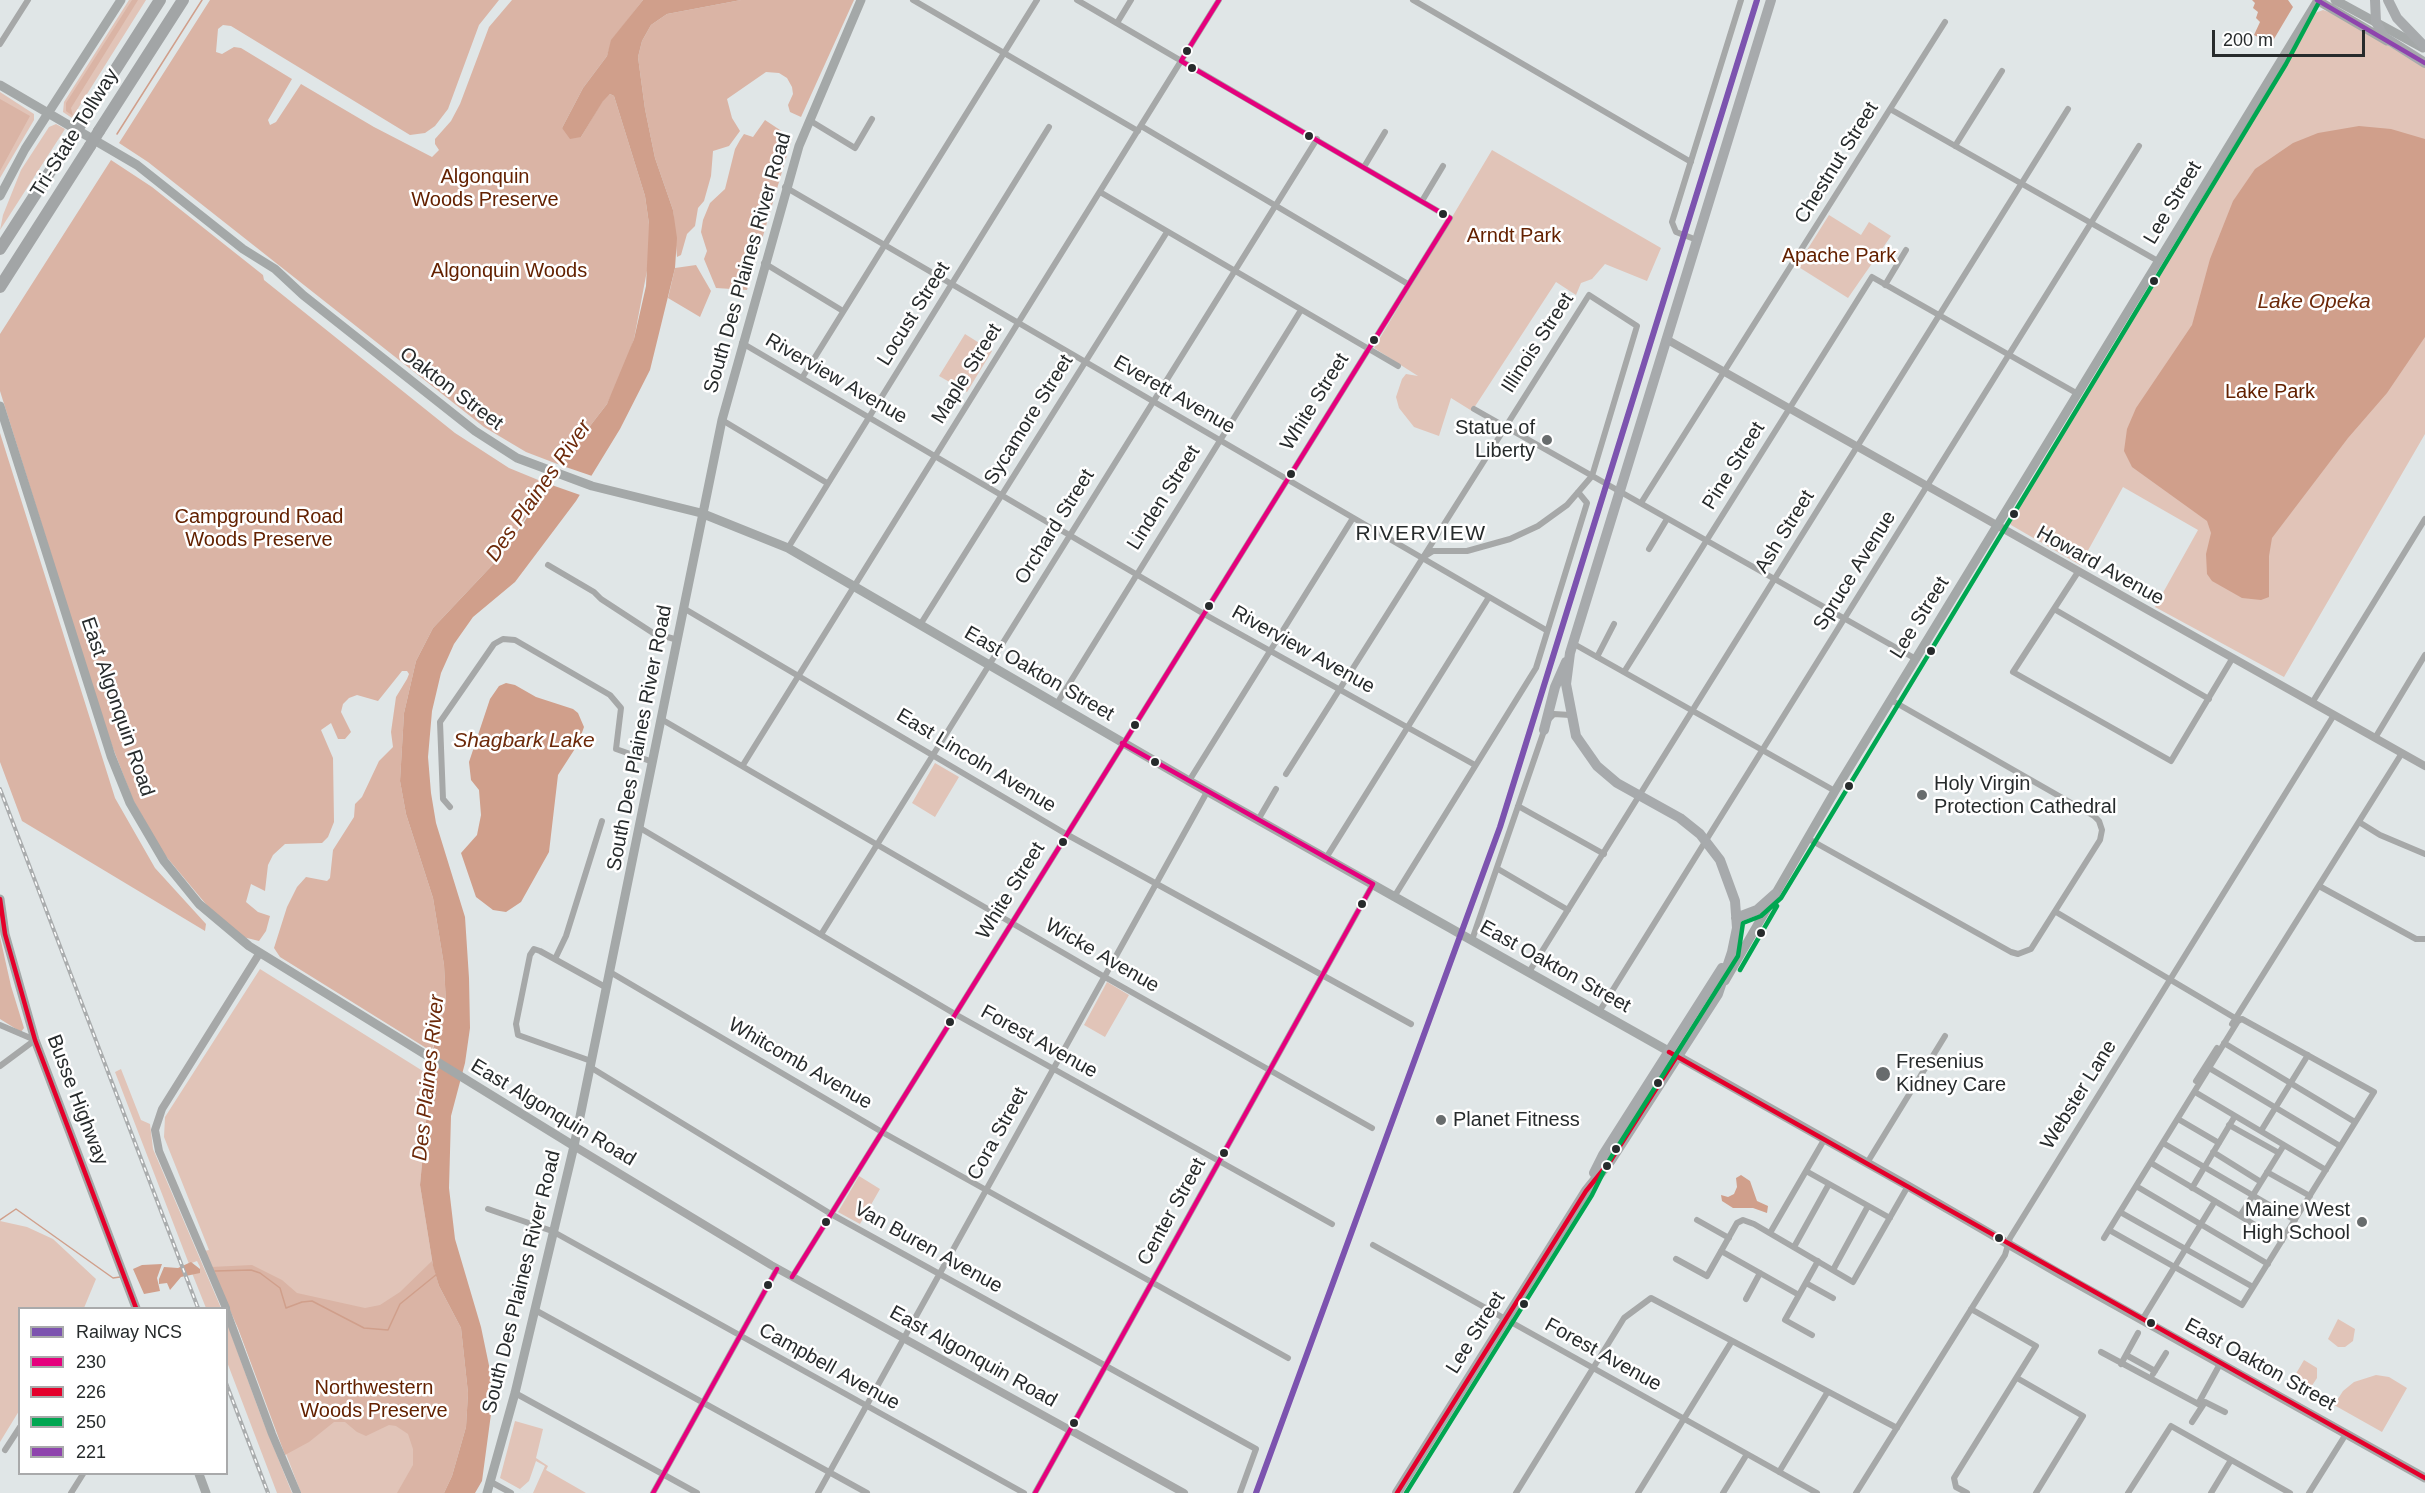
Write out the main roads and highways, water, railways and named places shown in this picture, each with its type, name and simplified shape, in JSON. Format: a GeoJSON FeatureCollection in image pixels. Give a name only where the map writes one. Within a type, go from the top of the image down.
{"type":"FeatureCollection","features":[{"type":"Feature","properties":{"kind":"highway","name":"Tri-State Tollway"},"geometry":{"type":"LineString","coordinates":[[0,249],[160,0]]}},
{"type":"Feature","properties":{"kind":"highway","name":"Tri-State Tollway"},"geometry":{"type":"LineString","coordinates":[[0,286],[183,0]]}},
{"type":"Feature","properties":{"kind":"main road"},"geometry":{"type":"LineString","coordinates":[[0,196],[11,171],[121,0]]}},
{"type":"Feature","properties":{"kind":"main road","name":"South Des Plaines River Road"},"geometry":{"type":"LineString","coordinates":[[487,1493],[535,1310],[574,1146],[685,609],[701,513],[722,420],[785,187],[809,120],[861,0]]}},
{"type":"Feature","properties":{"kind":"main road"},"geometry":{"type":"LineString","coordinates":[[1544,730],[1555,687],[1572,648],[1771,0]]}},
{"type":"Feature","properties":{"kind":"main road","name":"Lee Street"},"geometry":{"type":"LineString","coordinates":[[2280,60],[2287,42],[2311,0]]}},
{"type":"Feature","properties":{"kind":"main road"},"geometry":{"type":"LineString","coordinates":[[2318,0],[2425,63]]}},
{"type":"Feature","properties":{"kind":"main road","name":"Lee Street"},"geometry":{"type":"LineString","coordinates":[[1397,1493],[1586,1191],[1603,1155],[1718,994],[1835,791],[2318,0]]}},
{"type":"Feature","properties":{"kind":"main road"},"geometry":{"type":"LineString","coordinates":[[2335,0],[2425,48]]}},
{"type":"Feature","properties":{"kind":"main road"},"geometry":{"type":"LineString","coordinates":[[2375,0],[2376,22],[2392,44]]}},
{"type":"Feature","properties":{"kind":"main road"},"geometry":{"type":"LineString","coordinates":[[2388,0],[2402,24],[2425,48]]}},
{"type":"Feature","properties":{"kind":"main road","name":"Oakton Street"},"geometry":{"type":"LineString","coordinates":[[0,85],[126,158],[243,249],[275,269],[303,295],[474,431],[517,458],[592,486]]}},
{"type":"Feature","properties":{"kind":"main road","name":"East Algonquin Road"},"geometry":{"type":"LineString","coordinates":[[0,406],[111,756],[130,803],[154,847],[182,885],[220,924],[260,954],[574,1146]]}},
{"type":"Feature","properties":{"kind":"main road","name":"East Oakton Street"},"geometry":{"type":"LineString","coordinates":[[592,486],[701,513],[788,548],[1207,792],[2425,1478]]}},
{"type":"Feature","properties":{"kind":"main road"},"geometry":{"type":"LineString","coordinates":[[1572,648],[1566,684],[1570,715],[1579,741],[1597,766],[1639,796],[1680,818],[1706,841],[1720,860],[1735,901],[1736,918],[1732,952],[1718,994]]}},
{"type":"Feature","properties":{"kind":"main road"},"geometry":{"type":"LineString","coordinates":[[1736,918],[1757,910],[1775,894]]}},
{"type":"Feature","properties":{"kind":"main road","name":"Busse Highway"},"geometry":{"type":"LineString","coordinates":[[0,899],[5,934],[34,1040],[124,1275],[133,1307]]}},
{"type":"Feature","properties":{"kind":"main road"},"geometry":{"type":"LineString","coordinates":[[1736,918],[1748,921],[1761,916],[1768,909]]}},
{"type":"Feature","properties":{"kind":"main road","name":"Lee Street"},"geometry":{"type":"LineString","coordinates":[[1673,1054],[1732,952]]}},
{"type":"Feature","properties":{"kind":"main road"},"geometry":{"type":"LineString","coordinates":[[200,1475],[206,1493]]}},
{"type":"Feature","properties":{"kind":"water","name":"Des Plaines River"},"geometry":{"type":"Polygon","coordinates":[[[643,0],[741,0],[667,14],[651,25],[642,41],[638,57],[655,158],[673,210],[677,238],[675,268],[650,370],[620,429],[576,501],[515,582],[473,617],[454,644],[441,673],[432,711],[428,757],[431,793],[436,823],[465,917],[469,978],[470,1028],[465,1063],[451,1116],[449,1188],[455,1239],[481,1327],[491,1375],[491,1414],[482,1481],[475,1493],[444,1493],[452,1476],[466,1427],[468,1393],[461,1328],[439,1286],[433,1266],[420,1185],[427,1111],[426,1073],[446,1004],[444,965],[433,898],[406,814],[400,781],[404,713],[416,661],[433,628],[499,558],[560,465],[607,404],[634,339],[646,286],[649,224],[645,196],[614,96],[610,94],[603,101],[581,137],[570,139],[562,128],[583,88],[607,56],[611,40],[643,0]]]}},
{"type":"Feature","properties":{"kind":"water"},"geometry":{"type":"Polygon","coordinates":[[[2252,0],[2288,0],[2293,7],[2271,44],[2254,35],[2260,22],[2256,18],[2258,12],[2253,8],[2255,3],[2252,0]]]}},
{"type":"Feature","properties":{"kind":"water","name":"Lake Opeka"},"geometry":{"type":"Polygon","coordinates":[[[2359,126],[2391,129],[2425,139],[2425,337],[2387,393],[2348,438],[2272,538],[2269,556],[2269,597],[2261,600],[2242,598],[2212,581],[2207,574],[2206,554],[2211,533],[2207,521],[2132,467],[2124,451],[2127,429],[2136,408],[2192,325],[2210,259],[2233,201],[2255,169],[2293,143],[2318,133],[2359,126]]]}},
{"type":"Feature","properties":{"kind":"water","name":"Shagbark Lake"},"geometry":{"type":"Polygon","coordinates":[[[506,683],[515,685],[536,697],[573,709],[578,713],[584,727],[578,744],[558,775],[549,852],[521,902],[506,912],[493,910],[476,897],[461,853],[477,835],[481,815],[479,790],[471,780],[469,762],[490,699],[499,686],[506,683]]]}},
{"type":"Feature","properties":{"kind":"water"},"geometry":{"type":"Polygon","coordinates":[[[1741,1175],[1750,1181],[1757,1201],[1768,1206],[1767,1213],[1753,1208],[1733,1208],[1722,1201],[1721,1195],[1728,1197],[1734,1194],[1737,1187],[1736,1178],[1741,1175]]]}},
{"type":"Feature","properties":{"kind":"water"},"geometry":{"type":"Polygon","coordinates":[[[191,1262],[200,1269],[200,1273],[181,1277],[170,1290],[167,1283],[159,1284],[164,1267],[178,1268],[191,1262]]]}},
{"type":"Feature","properties":{"kind":"water"},"geometry":{"type":"Polygon","coordinates":[[[162,1264],[157,1278],[160,1291],[144,1294],[133,1269],[142,1265],[162,1264]]]}},
{"type":"Feature","properties":{"kind":"waterway"},"geometry":{"type":"LineString","coordinates":[[117,134],[202,0]]}},
{"type":"Feature","properties":{"kind":"waterway"},"geometry":{"type":"LineString","coordinates":[[0,1220],[16,1209],[113,1278],[120,1277]]}},
{"type":"Feature","properties":{"kind":"waterway"},"geometry":{"type":"LineString","coordinates":[[215,1271],[251,1270],[260,1273],[280,1288],[286,1308],[312,1301],[364,1328],[388,1330],[400,1304],[437,1274]]}},
{"type":"Feature","properties":{"kind":"railway"},"geometry":{"type":"LineString","coordinates":[[0,789],[198,1307]]}},
{"type":"Feature","properties":{"kind":"railway"},"geometry":{"type":"LineString","coordinates":[[228,1388],[268,1493]]}},
{"type":"Feature","properties":{"kind":"rail line","name":"NCS"},"geometry":{"type":"LineString","coordinates":[[1256,1493],[1500,827],[1757,0]]}},
{"type":"Feature","properties":{"kind":"place","name":"Statue of Liberty"},"geometry":{"type":"Point","coordinates":[1547,440]}},
{"type":"Feature","properties":{"kind":"place","name":"Holy Virgin Protection Cathedral"},"geometry":{"type":"Point","coordinates":[1922,795]}},
{"type":"Feature","properties":{"kind":"place","name":"Fresenius Kidney Care"},"geometry":{"type":"Point","coordinates":[1883,1074]}},
{"type":"Feature","properties":{"kind":"place","name":"Planet Fitness"},"geometry":{"type":"Point","coordinates":[1441,1120]}},
{"type":"Feature","properties":{"kind":"place","name":"Maine West High School"},"geometry":{"type":"Point","coordinates":[2362,1222]}},
{"type":"Feature","properties":{"kind":"district","name":"RIVERVIEW"},"geometry":{"type":"Point","coordinates":[1421,534]}},
{"type":"Feature","properties":{"kind":"park label","name":"Algonquin Woods Preserve"},"geometry":{"type":"Point","coordinates":[485,188]}},
{"type":"Feature","properties":{"kind":"park label","name":"Arndt Park"},"geometry":{"type":"Point","coordinates":[1514,236]}},
{"type":"Feature","properties":{"kind":"park label","name":"Apache Park"},"geometry":{"type":"Point","coordinates":[1839,256]}},
{"type":"Feature","properties":{"kind":"park label","name":"Algonquin Woods"},"geometry":{"type":"Point","coordinates":[509,271]}},
{"type":"Feature","properties":{"kind":"park label","name":"Lake Park"},"geometry":{"type":"Point","coordinates":[2270,392]}},
{"type":"Feature","properties":{"kind":"park label","name":"Campground Road Woods Preserve"},"geometry":{"type":"Point","coordinates":[259,528]}},
{"type":"Feature","properties":{"kind":"park label","name":"Northwestern Woods Preserve"},"geometry":{"type":"Point","coordinates":[374,1400]}}]}
